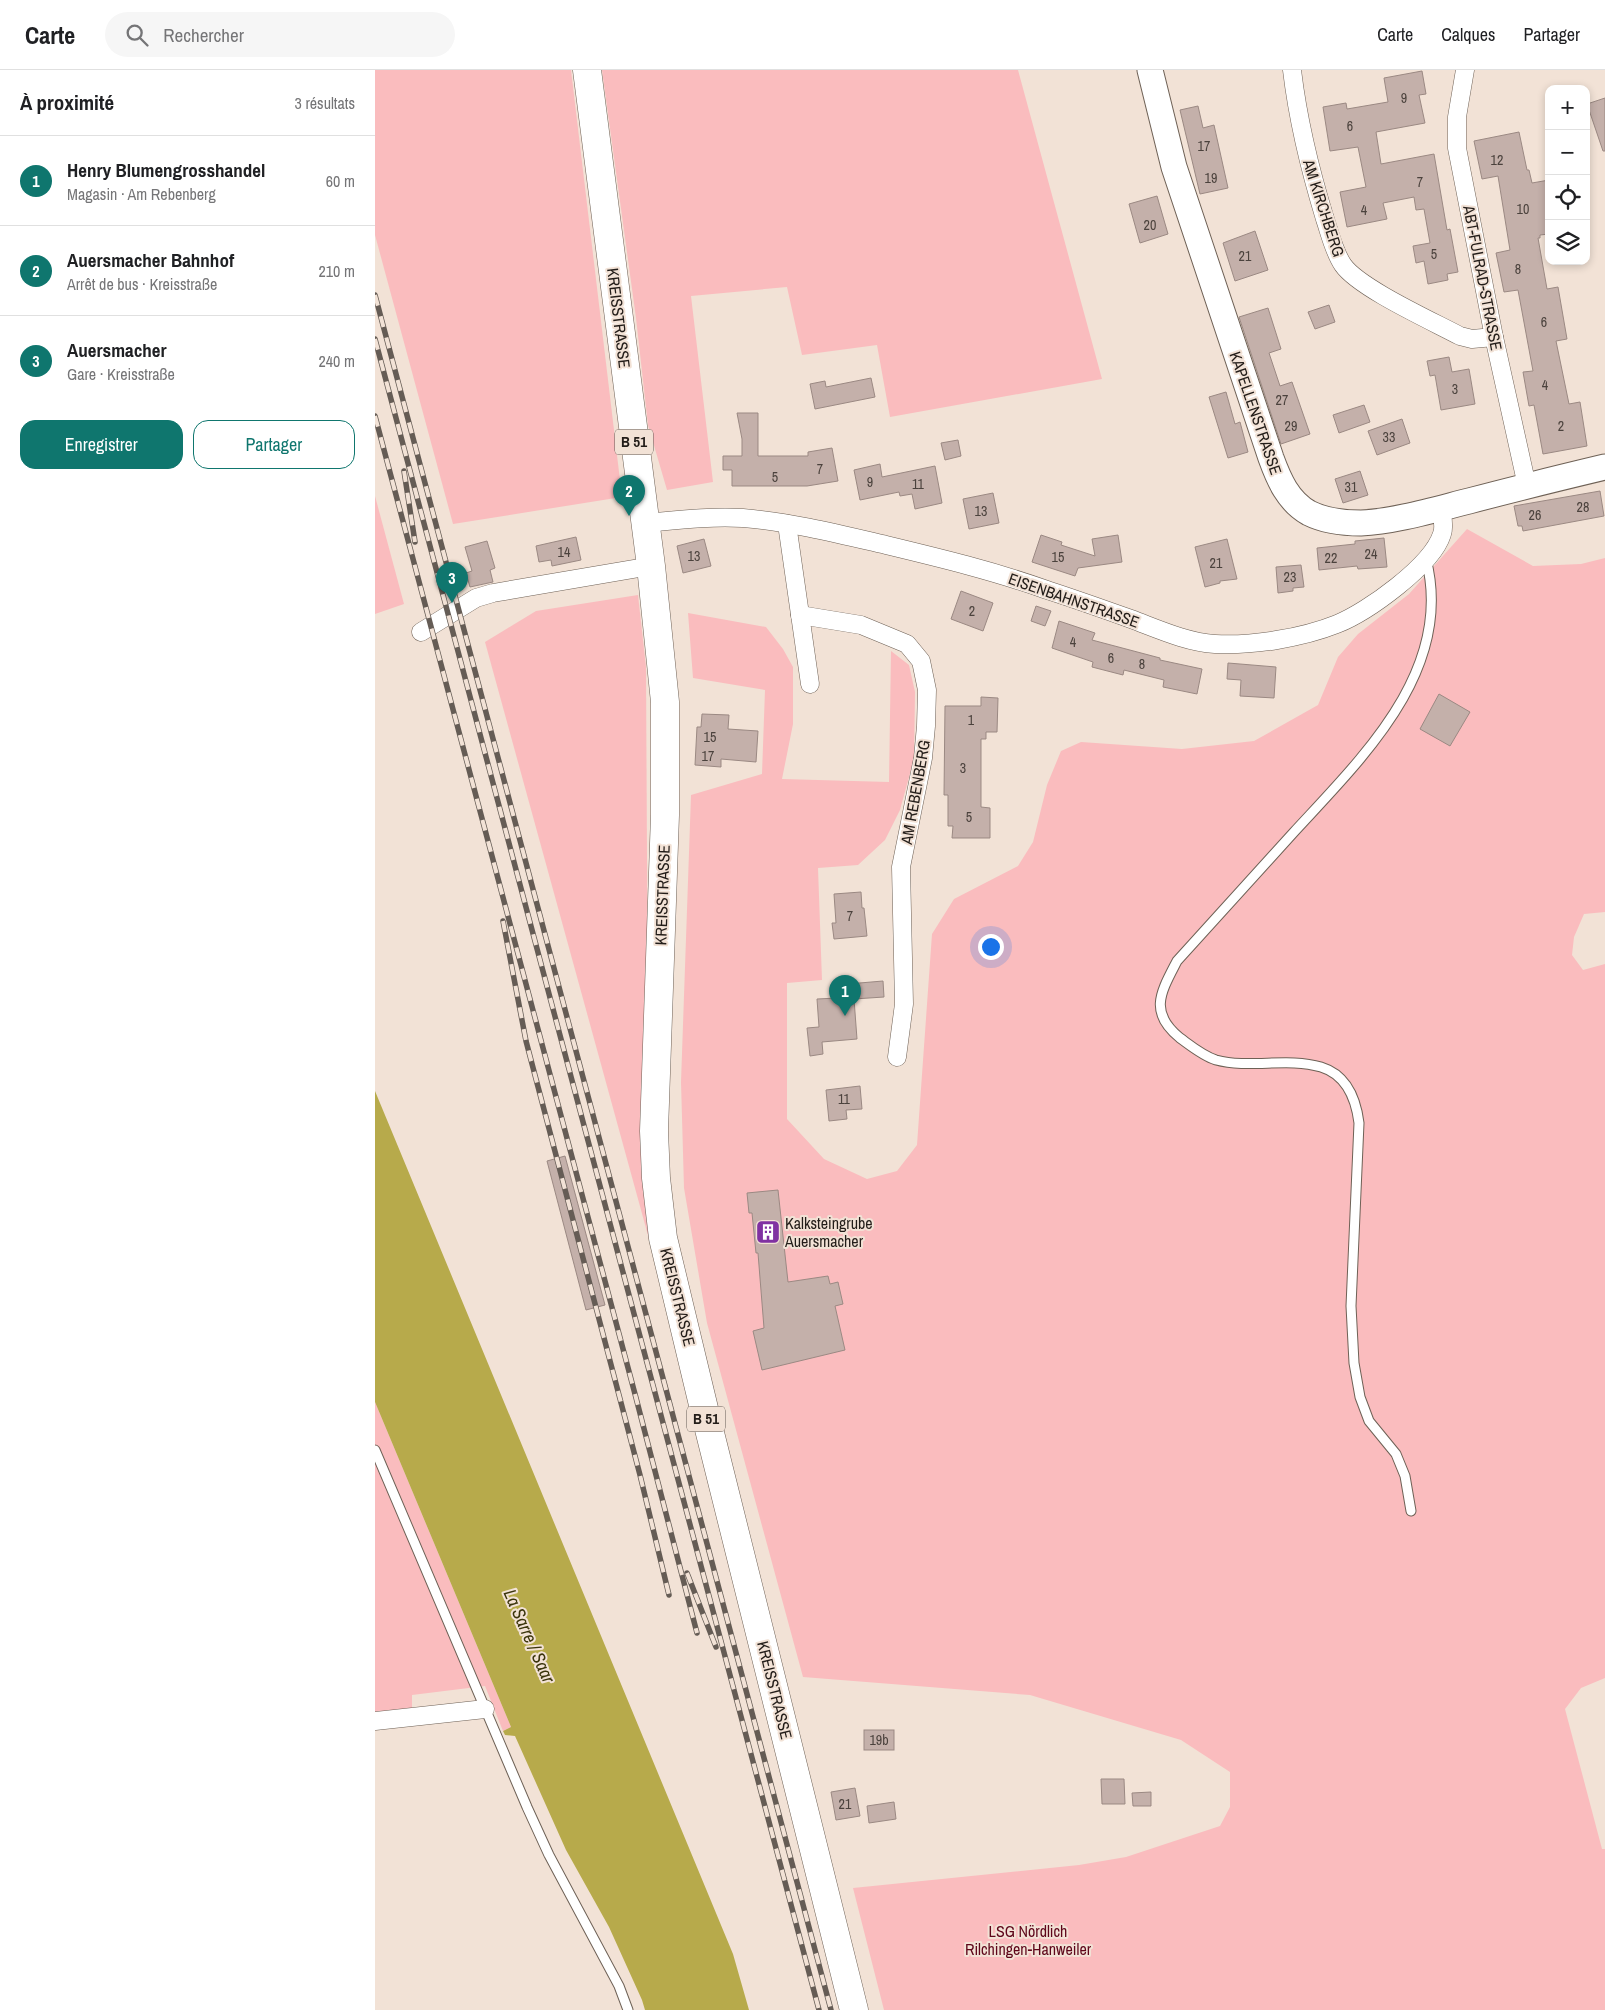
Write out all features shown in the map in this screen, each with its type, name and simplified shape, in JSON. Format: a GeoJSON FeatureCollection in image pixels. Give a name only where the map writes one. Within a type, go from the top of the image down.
{"type":"FeatureCollection","features":[{"type":"Feature","properties":{"kind":"main road","name":"KREISSTRASSE"},"geometry":{"type":"LineString","coordinates":[[587,70],[646,523],[665,702],[665,806],[654,1131],[656,1178],[663,1238],[705,1417],[854,2010]]}},
{"type":"Feature","properties":{"kind":"street","name":"KAPELLENSTRASSE"},"geometry":{"type":"LineString","coordinates":[[1150,70],[1174,167],[1271,458],[1286,492],[1296,504],[1325,519],[1342,522],[1383,520],[1441,508],[1605,467]]}},
{"type":"Feature","properties":{"kind":"street","name":"AM KIRCHBERG"},"geometry":{"type":"LineString","coordinates":[[1292,70],[1298,118],[1314,183],[1334,247],[1343,266],[1369,286],[1460,336],[1472,339],[1494,336]]}},
{"type":"Feature","properties":{"kind":"street","name":"ABT-FULRAD-STRASSE"},"geometry":{"type":"LineString","coordinates":[[1465,70],[1457,117],[1457,148],[1494,336],[1527,486]]}},
{"type":"Feature","properties":{"kind":"street","name":"EISENBAHNSTRASSE"},"geometry":{"type":"LineString","coordinates":[[646,523],[696,518],[741,518],[833,532],[1003,575],[1177,636],[1213,644],[1253,643],[1295,636],[1336,624],[1364,610],[1386,595],[1426,559],[1435,548],[1442,535],[1441,508]]}},
{"type":"Feature","properties":{"kind":"street"},"geometry":{"type":"LineString","coordinates":[[787,524],[810,684]]}},
{"type":"Feature","properties":{"kind":"street"},"geometry":{"type":"LineString","coordinates":[[421,632],[476,598],[651,566]]}},
{"type":"Feature","properties":{"kind":"street","name":"AM REBENBERG"},"geometry":{"type":"LineString","coordinates":[[800,615],[861,625],[907,644],[921,662],[927,690],[926,726],[923,758],[901,866],[904,1004],[897,1057]]}},
{"type":"Feature","properties":{"kind":"street"},"geometry":{"type":"LineString","coordinates":[[375,1721],[485,1710]]}},
{"type":"Feature","properties":{"kind":"lane"},"geometry":{"type":"LineString","coordinates":[[1411,1511],[1405,1476],[1396,1454],[1369,1421],[1360,1397],[1354,1363],[1351,1306],[1359,1123],[1357,1105],[1351,1090],[1340,1078],[1323,1068],[1298,1063],[1241,1063],[1215,1060],[1201,1053],[1175,1034],[1164,1019],[1159,1004],[1164,987],[1177,961],[1357,763],[1399,708],[1419,665],[1429,634],[1430,576],[1426,559]]}},
{"type":"Feature","properties":{"kind":"lane"},"geometry":{"type":"LineString","coordinates":[[375,1450],[527,1807],[549,1855],[619,1986],[628,2010]]}},
{"type":"Feature","properties":{"kind":"green space"},"geometry":{"type":"Polygon","coordinates":[[[375,70],[571,70],[622,497],[453,524],[375,235],[375,70]]]}},
{"type":"Feature","properties":{"kind":"green space"},"geometry":{"type":"Polygon","coordinates":[[[602,70],[1018,70],[1102,379],[890,417],[877,345],[802,355],[787,287],[691,296],[713,482],[667,490],[648,425],[636,318],[602,70]]]}},
{"type":"Feature","properties":{"kind":"green space"},"geometry":{"type":"Polygon","coordinates":[[[375,496],[404,604],[375,614],[375,496]]]}},
{"type":"Feature","properties":{"kind":"green space","name":"LSG Nördlich Rilchingen-Hanweiler"},"geometry":{"type":"Polygon","coordinates":[[[1467,529],[1533,566],[1581,564],[1605,558],[1605,912],[1584,914],[1574,937],[1572,955],[1583,970],[1605,964],[1605,1678],[1581,1688],[1565,1709],[1602,1849],[1605,1849],[1605,2010],[884,2010],[853,1888],[1079,1865],[1126,1857],[1220,1826],[1230,1807],[1230,1772],[1181,1740],[1030,1695],[803,1677],[707,1323],[684,1188],[681,1082],[691,795],[762,774],[765,690],[693,678],[688,613],[766,627],[783,649],[793,667],[793,724],[782,779],[889,782],[891,651],[909,665],[915,692],[914,759],[900,810],[885,840],[858,865],[818,868],[822,980],[787,983],[787,1119],[824,1159],[867,1179],[897,1171],[917,1145],[932,934],[954,899],[1018,866],[1033,842],[1047,785],[1061,751],[1081,742],[1182,749],[1254,741],[1318,705],[1338,657],[1358,634],[1409,594],[1467,529]]]}},
{"type":"Feature","properties":{"kind":"green space"},"geometry":{"type":"Polygon","coordinates":[[[638,595],[646,667],[649,1239],[485,642],[536,611],[638,595]]]}},
{"type":"Feature","properties":{"kind":"green space"},"geometry":{"type":"Polygon","coordinates":[[[375,1402],[511,1727],[503,1731],[485,1686],[412,1695],[412,1710],[375,1713],[375,1402]]]}},
{"type":"Feature","properties":{"kind":"water","name":"La Sarre / Saar"},"geometry":{"type":"Polygon","coordinates":[[[375,1091],[733,1954],[749,2010],[645,2010],[609,1927],[566,1850],[515,1736],[505,1735],[503,1731],[511,1727],[375,1402],[375,1091]]]}},
{"type":"Feature","properties":{"kind":"building"},"geometry":{"type":"Polygon","coordinates":[[[1422,71],[1426,94],[1419,95],[1425,123],[1376,132],[1381,164],[1434,154],[1447,230],[1450,229],[1458,272],[1447,274],[1448,280],[1428,284],[1424,261],[1416,263],[1413,246],[1430,243],[1424,209],[1416,210],[1414,197],[1383,203],[1387,219],[1347,227],[1340,192],[1366,187],[1358,147],[1330,151],[1323,107],[1346,103],[1347,109],[1388,102],[1384,78],[1422,71]]]}},
{"type":"Feature","properties":{"kind":"building"},"geometry":{"type":"Polygon","coordinates":[[[1605,98],[1605,151],[1603,151],[1590,113],[1590,103],[1605,98]]]}},
{"type":"Feature","properties":{"kind":"building"},"geometry":{"type":"Polygon","coordinates":[[[1198,106],[1203,128],[1214,125],[1228,188],[1200,194],[1180,110],[1198,106]]]}},
{"type":"Feature","properties":{"kind":"building"},"geometry":{"type":"Polygon","coordinates":[[[1519,132],[1527,170],[1529,170],[1532,183],[1545,181],[1545,234],[1540,235],[1540,238],[1538,238],[1547,289],[1558,287],[1567,339],[1556,341],[1569,404],[1580,402],[1587,446],[1543,454],[1534,405],[1529,406],[1523,372],[1533,371],[1518,290],[1504,292],[1496,253],[1510,250],[1498,176],[1482,179],[1474,141],[1519,132]]]}},
{"type":"Feature","properties":{"kind":"building"},"geometry":{"type":"Polygon","coordinates":[[[1157,196],[1168,234],[1140,243],[1129,204],[1157,196]]]}},
{"type":"Feature","properties":{"kind":"building"},"geometry":{"type":"Polygon","coordinates":[[[1255,231],[1268,270],[1235,281],[1223,243],[1255,231]]]}},
{"type":"Feature","properties":{"kind":"building"},"geometry":{"type":"Polygon","coordinates":[[[1329,305],[1335,322],[1315,329],[1308,312],[1329,305]]]}},
{"type":"Feature","properties":{"kind":"building"},"geometry":{"type":"Polygon","coordinates":[[[1268,308],[1281,349],[1269,353],[1280,386],[1292,382],[1310,434],[1281,444],[1239,317],[1268,308]]]}},
{"type":"Feature","properties":{"kind":"building"},"geometry":{"type":"Polygon","coordinates":[[[1449,357],[1452,372],[1469,369],[1475,404],[1441,410],[1435,375],[1430,376],[1427,361],[1449,357]]]}},
{"type":"Feature","properties":{"kind":"building"},"geometry":{"type":"Polygon","coordinates":[[[871,378],[875,397],[815,409],[810,384],[825,381],[826,387],[871,378]]]}},
{"type":"Feature","properties":{"kind":"building"},"geometry":{"type":"Polygon","coordinates":[[[1226,392],[1235,424],[1240,422],[1248,452],[1228,458],[1209,397],[1226,392]]]}},
{"type":"Feature","properties":{"kind":"building"},"geometry":{"type":"Polygon","coordinates":[[[1364,405],[1370,422],[1339,433],[1333,415],[1364,405]]]}},
{"type":"Feature","properties":{"kind":"building"},"geometry":{"type":"Polygon","coordinates":[[[737,413],[758,413],[758,456],[808,456],[808,452],[832,448],[838,481],[807,486],[732,486],[732,470],[723,470],[723,456],[742,456],[742,439],[737,413]]]}},
{"type":"Feature","properties":{"kind":"building"},"geometry":{"type":"Polygon","coordinates":[[[1402,419],[1410,443],[1377,455],[1368,431],[1402,419]]]}},
{"type":"Feature","properties":{"kind":"building"},"geometry":{"type":"Polygon","coordinates":[[[958,440],[961,456],[945,460],[941,443],[958,440]]]}},
{"type":"Feature","properties":{"kind":"building"},"geometry":{"type":"Polygon","coordinates":[[[880,464],[882,477],[935,466],[942,503],[915,509],[912,494],[900,496],[899,492],[860,500],[854,470],[880,464]]]}},
{"type":"Feature","properties":{"kind":"building"},"geometry":{"type":"Polygon","coordinates":[[[1360,471],[1368,495],[1343,503],[1335,479],[1360,471]]]}},
{"type":"Feature","properties":{"kind":"building"},"geometry":{"type":"Polygon","coordinates":[[[1600,491],[1604,516],[1523,531],[1522,526],[1518,526],[1514,506],[1600,491]]]}},
{"type":"Feature","properties":{"kind":"building"},"geometry":{"type":"Polygon","coordinates":[[[993,493],[999,523],[969,529],[963,499],[993,493]]]}},
{"type":"Feature","properties":{"kind":"building"},"geometry":{"type":"Polygon","coordinates":[[[1041,535],[1062,542],[1061,545],[1095,556],[1092,539],[1118,535],[1122,562],[1078,568],[1075,576],[1032,562],[1041,535]]]}},
{"type":"Feature","properties":{"kind":"building"},"geometry":{"type":"Polygon","coordinates":[[[576,537],[581,560],[552,566],[551,560],[539,562],[536,546],[576,537]]]}},
{"type":"Feature","properties":{"kind":"building"},"geometry":{"type":"Polygon","coordinates":[[[1384,538],[1387,567],[1358,569],[1357,566],[1319,570],[1317,548],[1355,544],[1355,541],[1384,538]]]}},
{"type":"Feature","properties":{"kind":"building"},"geometry":{"type":"Polygon","coordinates":[[[704,539],[711,566],[683,573],[677,546],[704,539]]]}},
{"type":"Feature","properties":{"kind":"building"},"geometry":{"type":"Polygon","coordinates":[[[1227,539],[1237,579],[1220,581],[1220,583],[1205,587],[1195,547],[1227,539]]]}},
{"type":"Feature","properties":{"kind":"building"},"geometry":{"type":"Polygon","coordinates":[[[487,541],[495,568],[490,570],[493,582],[470,587],[466,573],[472,571],[465,547],[487,541]]]}},
{"type":"Feature","properties":{"kind":"building"},"geometry":{"type":"Polygon","coordinates":[[[1301,565],[1304,587],[1278,593],[1276,567],[1301,565]]]}},
{"type":"Feature","properties":{"kind":"building"},"geometry":{"type":"Polygon","coordinates":[[[961,591],[993,603],[983,631],[951,619],[961,591]]]}},
{"type":"Feature","properties":{"kind":"building"},"geometry":{"type":"Polygon","coordinates":[[[1036,606],[1051,611],[1045,626],[1031,621],[1036,606]]]}},
{"type":"Feature","properties":{"kind":"building"},"geometry":{"type":"Polygon","coordinates":[[[1059,621],[1095,633],[1092,640],[1160,658],[1160,660],[1202,669],[1197,694],[1163,687],[1164,680],[1124,670],[1123,675],[1092,667],[1093,662],[1052,648],[1059,621]]]}},
{"type":"Feature","properties":{"kind":"building"},"geometry":{"type":"Polygon","coordinates":[[[1228,663],[1276,667],[1274,698],[1240,696],[1241,680],[1227,679],[1228,663]]]}},
{"type":"Feature","properties":{"kind":"building"},"geometry":{"type":"Polygon","coordinates":[[[1439,694],[1470,712],[1450,746],[1420,729],[1439,694]]]}},
{"type":"Feature","properties":{"kind":"building"},"geometry":{"type":"Polygon","coordinates":[[[981,697],[998,698],[997,732],[986,732],[986,739],[981,739],[981,807],[990,808],[990,838],[952,838],[953,826],[948,826],[948,795],[944,795],[945,706],[981,706],[981,697]]]}},
{"type":"Feature","properties":{"kind":"building"},"geometry":{"type":"Polygon","coordinates":[[[702,714],[729,715],[728,729],[758,731],[756,762],[721,759],[721,767],[695,765],[697,727],[701,727],[702,714]]]}},
{"type":"Feature","properties":{"kind":"building"},"geometry":{"type":"Polygon","coordinates":[[[861,892],[867,936],[834,939],[832,923],[836,923],[834,894],[861,892]]]}},
{"type":"Feature","properties":{"kind":"building"},"geometry":{"type":"Polygon","coordinates":[[[883,981],[884,997],[854,999],[857,1039],[822,1042],[823,1054],[810,1056],[807,1028],[819,1027],[817,999],[837,998],[836,985],[883,981]]]}},
{"type":"Feature","properties":{"kind":"building"},"geometry":{"type":"Polygon","coordinates":[[[860,1086],[862,1109],[846,1110],[847,1119],[829,1121],[826,1090],[860,1086]]]}},
{"type":"Feature","properties":{"kind":"building"},"geometry":{"type":"Polygon","coordinates":[[[565,1156],[605,1305],[586,1310],[547,1161],[565,1156]]]}},
{"type":"Feature","properties":{"kind":"building"},"geometry":{"type":"Polygon","coordinates":[[[778,1190],[788,1282],[828,1276],[830,1284],[838,1282],[843,1304],[835,1306],[845,1350],[762,1370],[753,1331],[764,1328],[758,1253],[756,1253],[752,1213],[749,1213],[747,1193],[778,1190]]]}},
{"type":"Feature","properties":{"kind":"building"},"geometry":{"type":"Polygon","coordinates":[[[864,1730],[894,1730],[894,1750],[864,1750],[864,1730]]]}},
{"type":"Feature","properties":{"kind":"building"},"geometry":{"type":"Polygon","coordinates":[[[1101,1779],[1124,1779],[1125,1804],[1102,1804],[1101,1779]]]}},
{"type":"Feature","properties":{"kind":"building"},"geometry":{"type":"Polygon","coordinates":[[[855,1788],[860,1816],[836,1820],[831,1792],[855,1788]]]}},
{"type":"Feature","properties":{"kind":"building"},"geometry":{"type":"Polygon","coordinates":[[[1151,1792],[1151,1806],[1133,1806],[1132,1793],[1151,1792]]]}},
{"type":"Feature","properties":{"kind":"building"},"geometry":{"type":"Polygon","coordinates":[[[894,1802],[896,1819],[869,1823],[867,1806],[894,1802]]]}},
{"type":"Feature","properties":{"kind":"railway"},"geometry":{"type":"LineString","coordinates":[[375,295],[831,2010]]}},
{"type":"Feature","properties":{"kind":"railway"},"geometry":{"type":"LineString","coordinates":[[375,339],[819,2010]]}},
{"type":"Feature","properties":{"kind":"railway"},"geometry":{"type":"LineString","coordinates":[[375,416],[697,1633]]}},
{"type":"Feature","properties":{"kind":"railway"},"geometry":{"type":"LineString","coordinates":[[404,471],[415,542]]}},
{"type":"Feature","properties":{"kind":"railway"},"geometry":{"type":"LineString","coordinates":[[503,921],[526,1041],[640,1475],[669,1595]]}},
{"type":"Feature","properties":{"kind":"railway"},"geometry":{"type":"LineString","coordinates":[[687,1573],[716,1647]]}},
{"type":"Feature","properties":{"kind":"place","name":"Auersmacher Bahnhof"},"geometry":{"type":"Point","coordinates":[629,516]}},
{"type":"Feature","properties":{"kind":"place","name":"Auersmacher"},"geometry":{"type":"Point","coordinates":[452,603]}},
{"type":"Feature","properties":{"kind":"place","name":"Henry Blumengrosshandel"},"geometry":{"type":"Point","coordinates":[845,1016]}},
{"type":"Feature","properties":{"kind":"place","name":"Kalksteingrube Auersmacher"},"geometry":{"type":"Point","coordinates":[768,1232]}}]}
